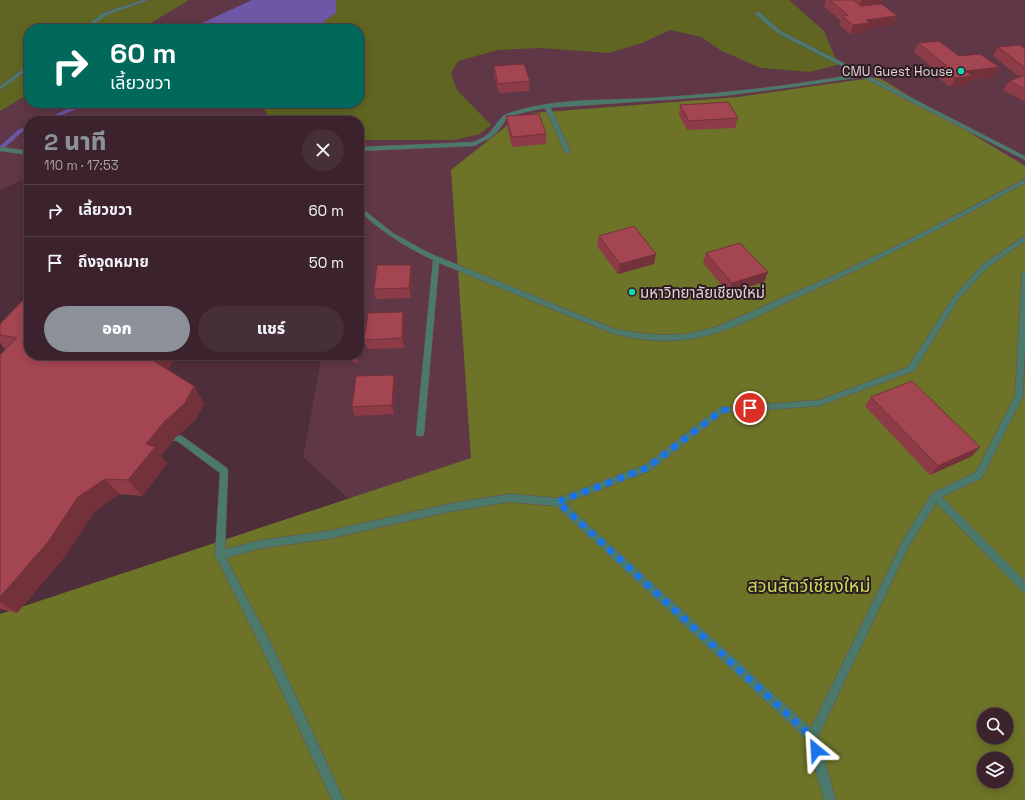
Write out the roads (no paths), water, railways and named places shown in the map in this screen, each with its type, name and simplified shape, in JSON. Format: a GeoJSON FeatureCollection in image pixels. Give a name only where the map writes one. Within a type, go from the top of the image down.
{"type":"FeatureCollection","features":[{"type":"Feature","properties":{"kind":"street"},"geometry":{"type":"LineString","coordinates":[[91,24],[105,14],[147,0]]}},
{"type":"Feature","properties":{"kind":"street"},"geometry":{"type":"LineString","coordinates":[[758,13],[779,32],[1025,158]]}},
{"type":"Feature","properties":{"kind":"street"},"geometry":{"type":"LineString","coordinates":[[0,88],[24,71]]}},
{"type":"Feature","properties":{"kind":"street"},"geometry":{"type":"LineString","coordinates":[[364,149],[474,144],[481,142],[492,134],[505,117],[526,109],[547,106],[676,98],[771,88],[862,75]]}},
{"type":"Feature","properties":{"kind":"street"},"geometry":{"type":"LineString","coordinates":[[547,106],[568,152]]}},
{"type":"Feature","properties":{"kind":"street"},"geometry":{"type":"LineString","coordinates":[[0,149],[24,152]]}},
{"type":"Feature","properties":{"kind":"street"},"geometry":{"type":"LineString","coordinates":[[364,213],[398,239],[436,260],[614,331],[642,338],[669,339],[698,335],[721,328],[822,284],[947,224],[1025,181]]}},
{"type":"Feature","properties":{"kind":"street"},"geometry":{"type":"LineString","coordinates":[[220,555],[262,544],[328,535],[453,507],[503,499],[510,498],[558,502],[647,468],[722,410],[819,403],[911,369],[956,298],[985,266],[1025,238]]}},
{"type":"Feature","properties":{"kind":"street"},"geometry":{"type":"LineString","coordinates":[[420,434],[436,260]]}},
{"type":"Feature","properties":{"kind":"street"},"geometry":{"type":"LineString","coordinates":[[812,737],[906,543],[935,496],[979,475],[1018,396],[1025,272]]}},
{"type":"Feature","properties":{"kind":"street"},"geometry":{"type":"LineString","coordinates":[[153,434],[179,438],[224,471],[220,555],[268,649],[338,800]]}},
{"type":"Feature","properties":{"kind":"street"},"geometry":{"type":"LineString","coordinates":[[935,496],[1025,588]]}},
{"type":"Feature","properties":{"kind":"street"},"geometry":{"type":"LineString","coordinates":[[558,502],[812,737],[830,800]]}},
{"type":"Feature","properties":{"kind":"waterway"},"geometry":{"type":"LineString","coordinates":[[55,116],[75,108]]}},
{"type":"Feature","properties":{"kind":"waterway"},"geometry":{"type":"LineString","coordinates":[[0,150],[20,131],[24,129]]}},
{"type":"Feature","properties":{"kind":"place","name":"CMU Guest House"},"geometry":{"type":"Point","coordinates":[961,71]}},
{"type":"Feature","properties":{"kind":"place","name":"มหาวิทยาลัยเชียงใหม่"},"geometry":{"type":"Point","coordinates":[632,292]}},
{"type":"Feature","properties":{"kind":"park label","name":"สวนสัตว์เชียงใหม่"},"geometry":{"type":"Point","coordinates":[809,585]}}]}
